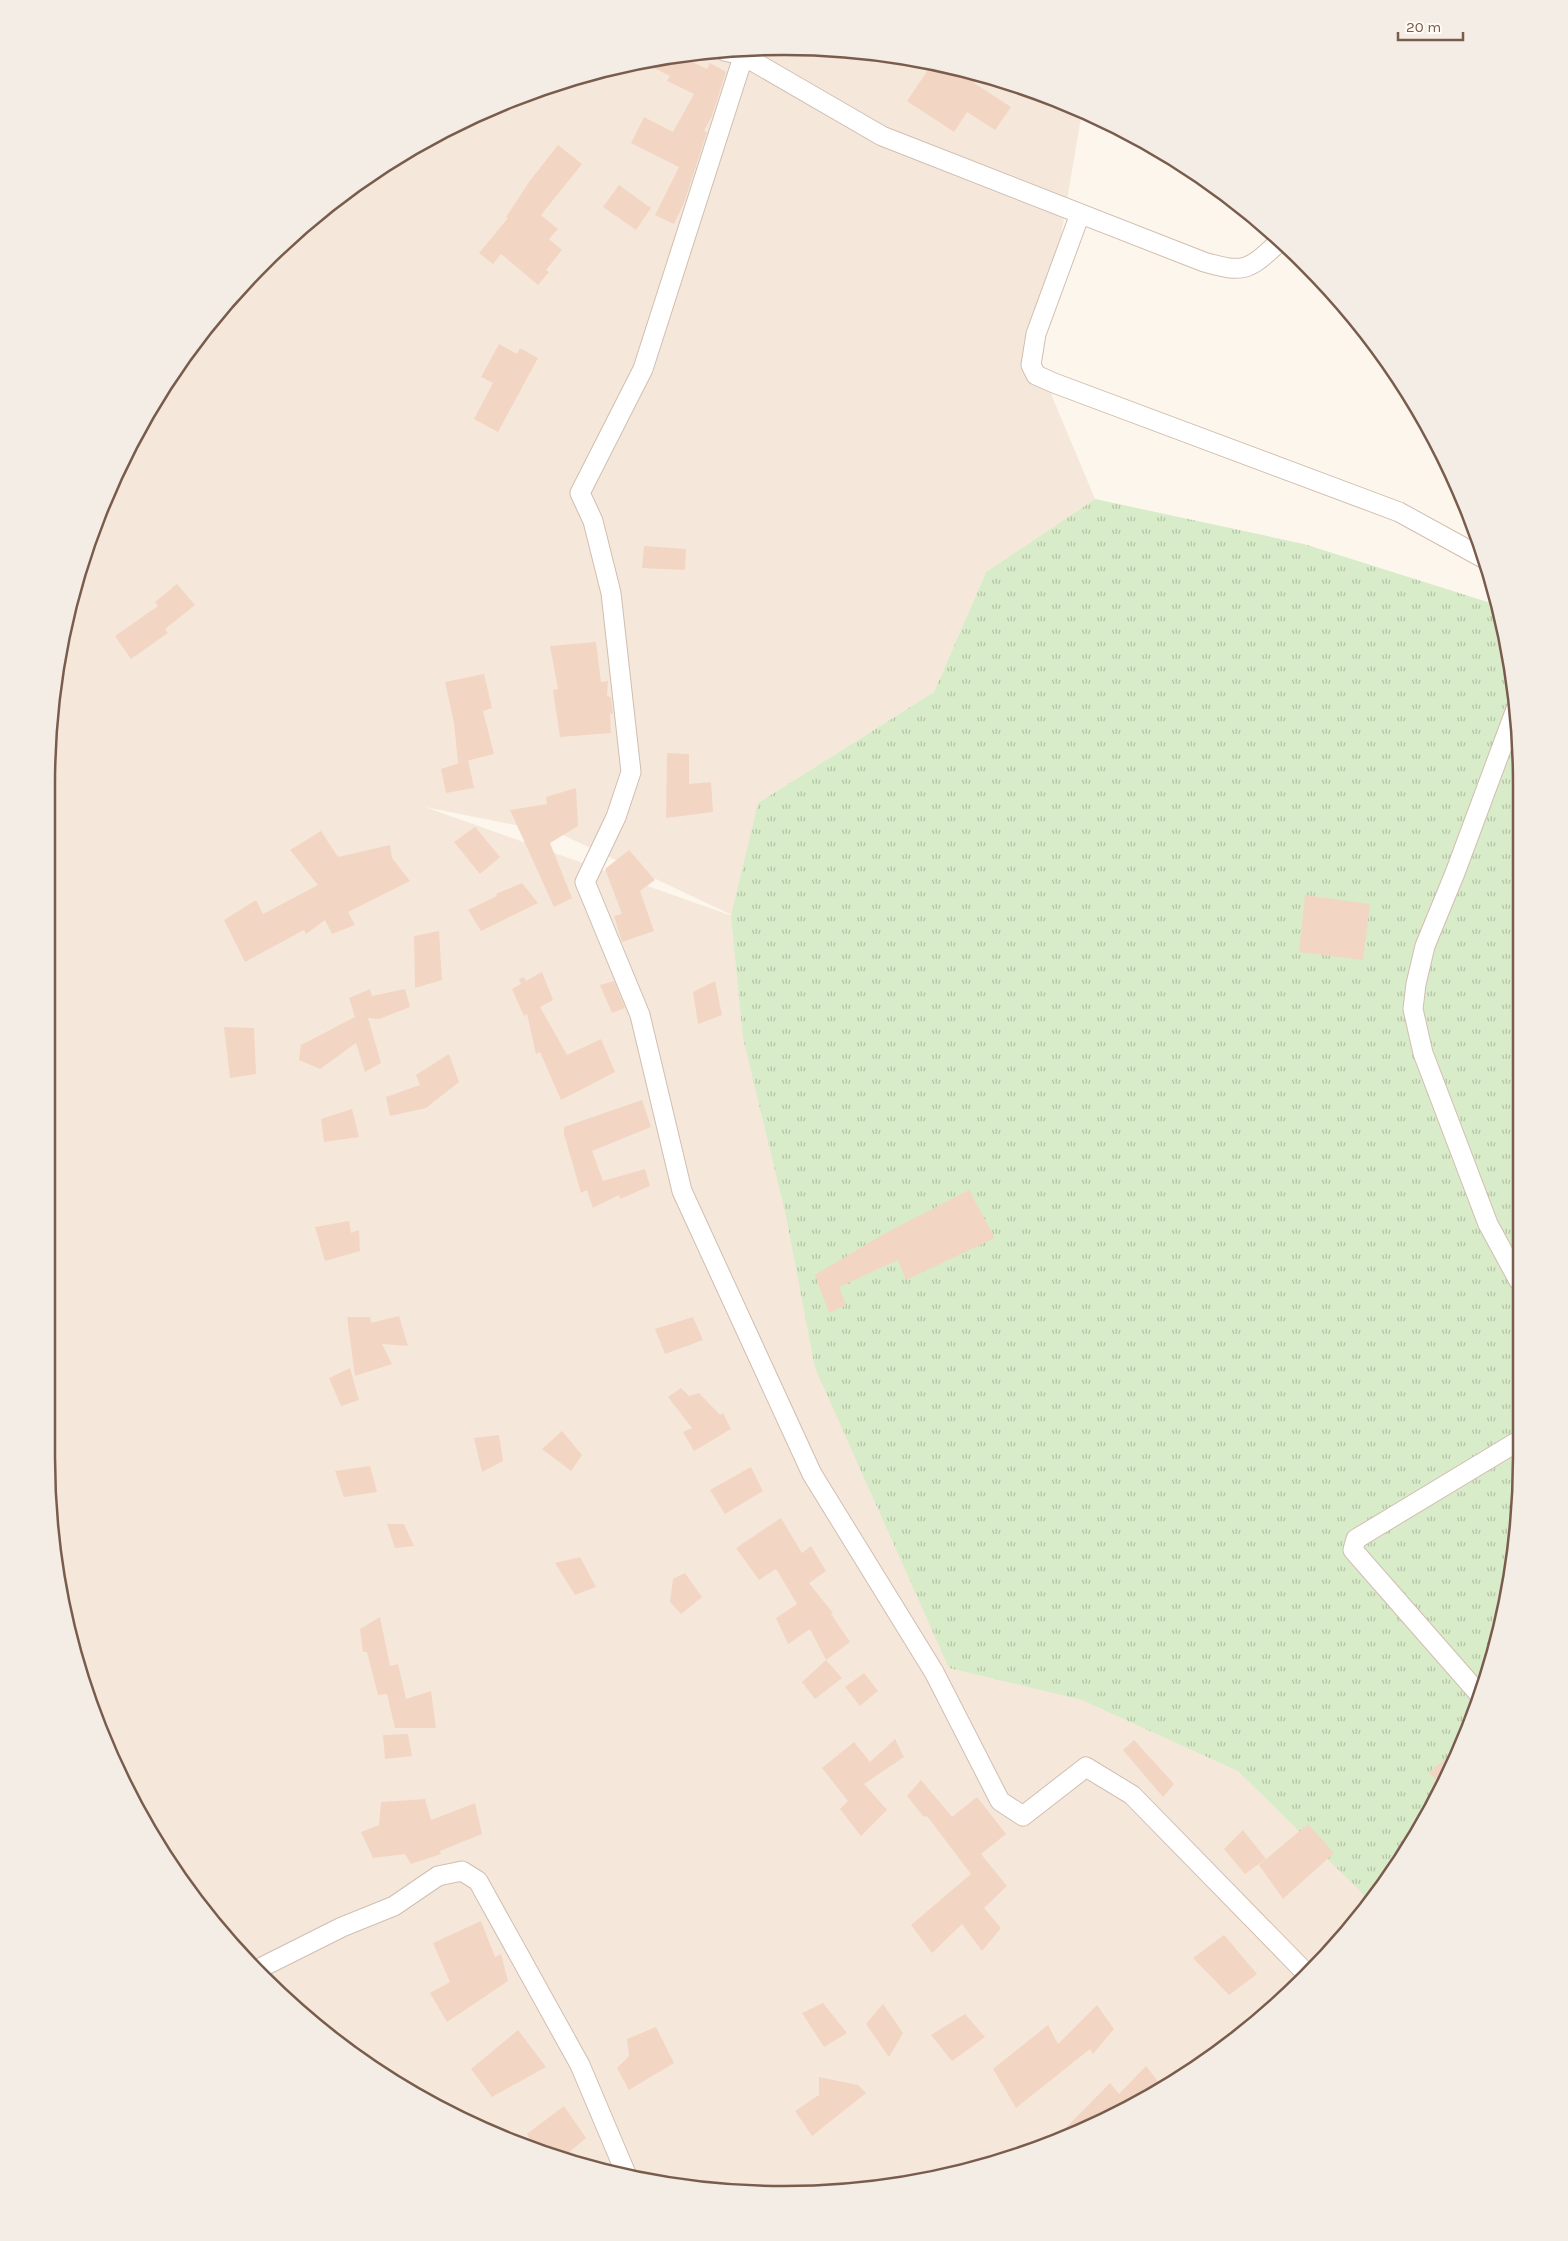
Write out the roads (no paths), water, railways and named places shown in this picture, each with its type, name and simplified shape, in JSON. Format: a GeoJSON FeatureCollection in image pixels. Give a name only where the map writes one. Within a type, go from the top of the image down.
{"type":"FeatureCollection","features":[{"type":"Feature","properties":{"kind":"street"},"geometry":{"type":"LineString","coordinates":[[736,57],[643,369],[580,493],[593,521],[611,593],[631,772],[616,817],[585,882],[640,1015],[682,1191],[812,1474],[934,1672],[1000,1801],[1023,1816],[1086,1767],[1132,1794],[1302,1969]]}},
{"type":"Feature","properties":{"kind":"street"},"geometry":{"type":"LineString","coordinates":[[745,57],[882,136],[1204,262],[1230,270],[1255,265],[1275,246]]}},
{"type":"Feature","properties":{"kind":"street"},"geometry":{"type":"LineString","coordinates":[[1080,214],[1036,334],[1031,365],[1036,375],[1399,512],[1475,554]]}},
{"type":"Feature","properties":{"kind":"street"},"geometry":{"type":"LineString","coordinates":[[1510,725],[1455,873],[1425,946],[1416,984],[1413,1009],[1424,1053],[1488,1224],[1513,1270]]}},
{"type":"Feature","properties":{"kind":"street"},"geometry":{"type":"LineString","coordinates":[[1475,1689],[1353,1550],[1356,1539],[1513,1444]]}},
{"type":"Feature","properties":{"kind":"street"},"geometry":{"type":"LineString","coordinates":[[263,1966],[342,1927],[394,1906],[438,1876],[462,1871],[478,1881],[580,2065],[624,2168]]}}]}
